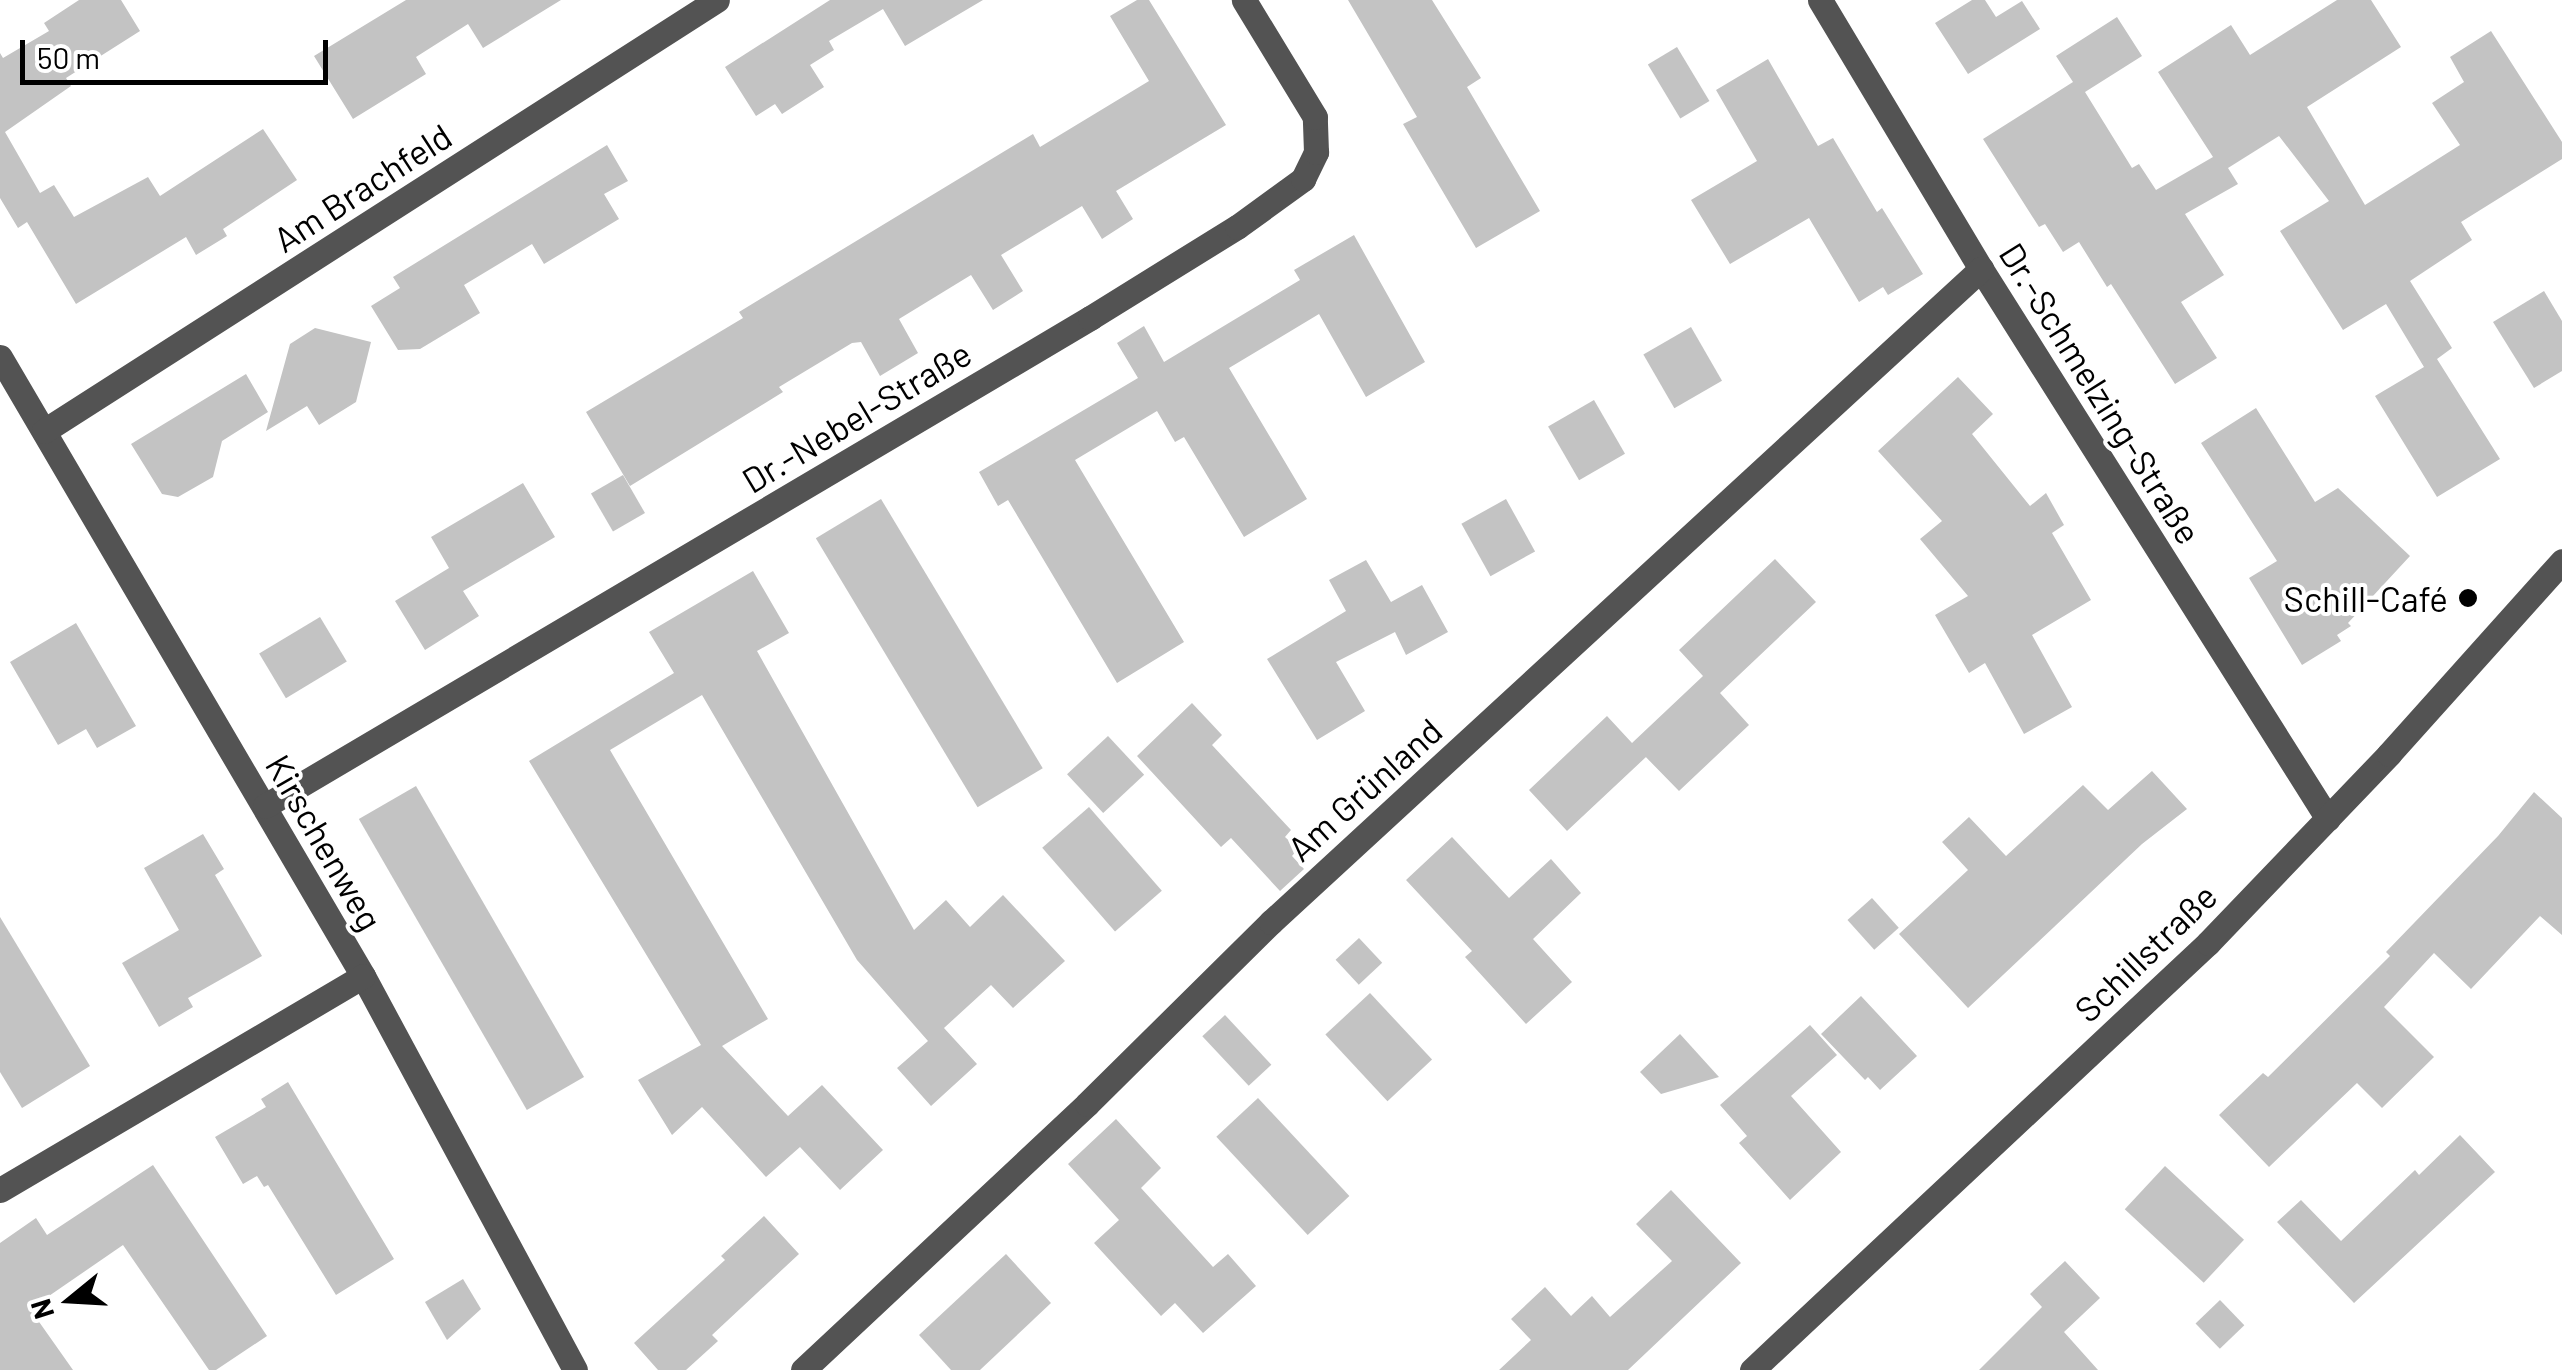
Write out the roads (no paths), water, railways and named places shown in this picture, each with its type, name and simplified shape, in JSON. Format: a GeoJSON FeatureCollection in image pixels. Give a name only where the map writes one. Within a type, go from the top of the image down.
{"type":"FeatureCollection","features":[{"type":"Feature","properties":{"kind":"street","name":"Am Brachfeld"},"geometry":{"type":"LineString","coordinates":[[44,431],[717,0]]}},
{"type":"Feature","properties":{"kind":"street","name":"Dr.-Nebel-Straße"},"geometry":{"type":"LineString","coordinates":[[265,806],[1090,318],[1238,226],[1304,179],[1316,152],[1314,118],[1244,0]]}},
{"type":"Feature","properties":{"kind":"street","name":"Dr.-Schmelzing-Straße"},"geometry":{"type":"LineString","coordinates":[[1820,0],[1981,269],[2328,819]]}},
{"type":"Feature","properties":{"kind":"street","name":"Am Grünland"},"geometry":{"type":"LineString","coordinates":[[803,1370],[1087,1104],[1271,922],[1981,269]]}},
{"type":"Feature","properties":{"kind":"street","name":"Kirschenweg"},"geometry":{"type":"LineString","coordinates":[[0,357],[363,976],[575,1370]]}},
{"type":"Feature","properties":{"kind":"street","name":"Schillstraße"},"geometry":{"type":"LineString","coordinates":[[1752,1370],[2208,943],[2328,819],[2562,561]]}},
{"type":"Feature","properties":{"kind":"street"},"geometry":{"type":"LineString","coordinates":[[3,1181],[363,976]]}},
{"type":"Feature","properties":{"kind":"place","name":"Schill-Café"},"geometry":{"type":"Point","coordinates":[2468,598]}}]}
